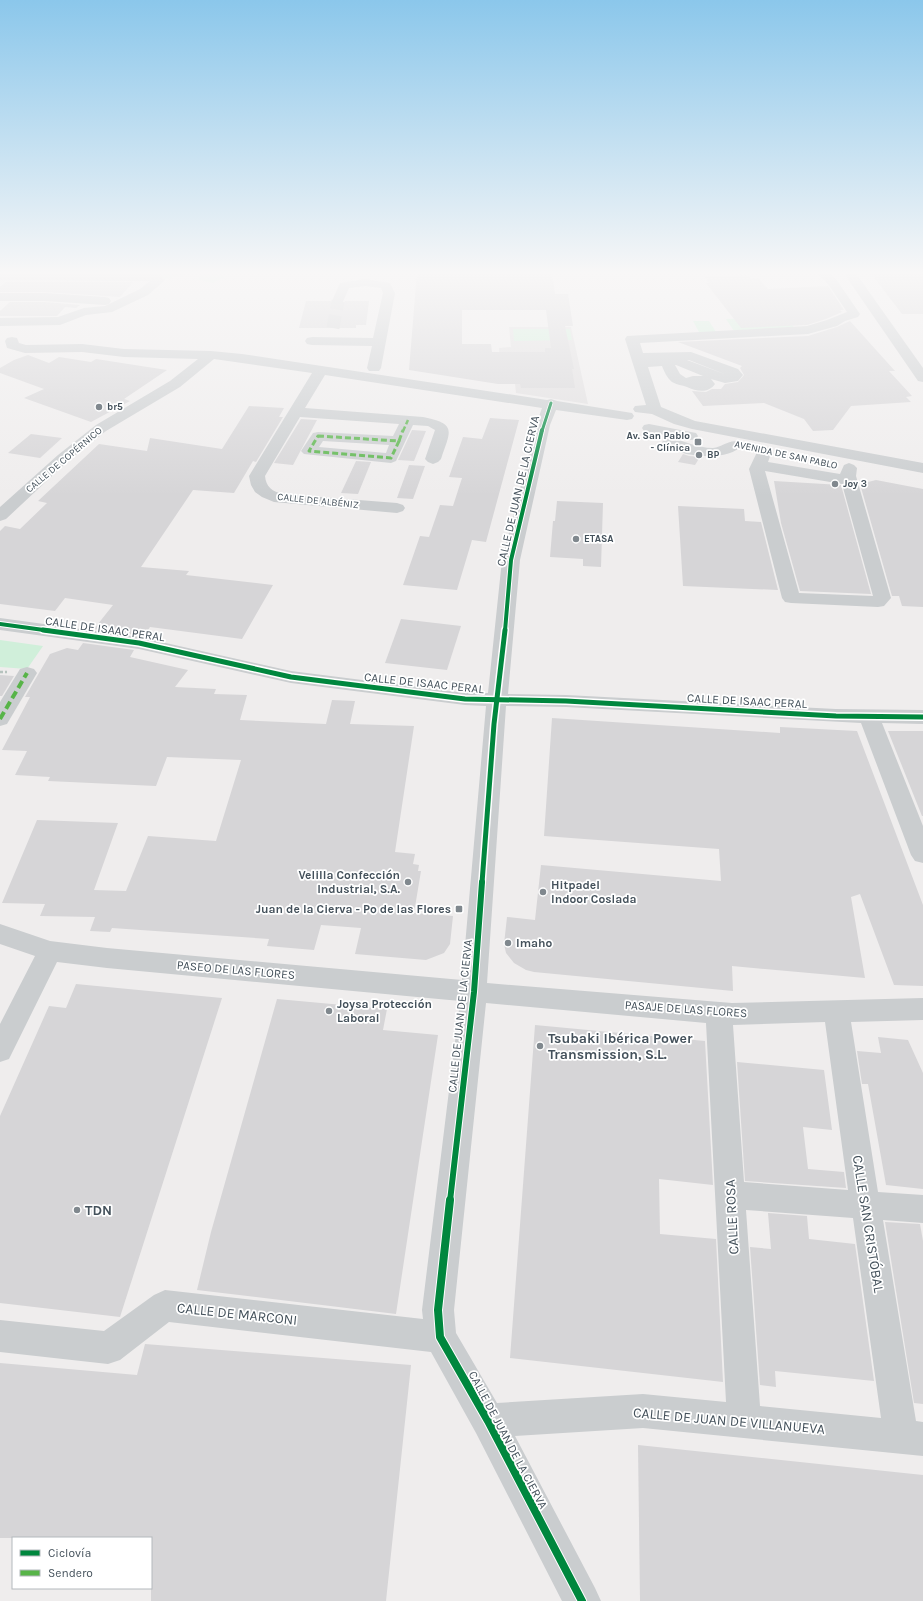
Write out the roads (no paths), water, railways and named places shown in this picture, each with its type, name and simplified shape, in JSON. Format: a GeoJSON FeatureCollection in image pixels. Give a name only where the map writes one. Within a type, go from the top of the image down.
{"type":"FeatureCollection","features":[{"type":"Feature","properties":{"kind":"street"},"geometry":{"type":"LineString","coordinates":[[20,347],[31,349],[82,348]]}},
{"type":"Feature","properties":{"kind":"street"},"geometry":{"type":"LineString","coordinates":[[0,353],[45,347]]}},
{"type":"Feature","properties":{"kind":"street"},"geometry":{"type":"LineString","coordinates":[[304,358],[309,347]]}},
{"type":"Feature","properties":{"kind":"street"},"geometry":{"type":"LineString","coordinates":[[374,368],[378,347]]}},
{"type":"Feature","properties":{"kind":"street"},"geometry":{"type":"LineString","coordinates":[[635,347],[652,398],[654,409]]}},
{"type":"Feature","properties":{"kind":"street"},"geometry":{"type":"LineString","coordinates":[[901,347],[923,378]]}},
{"type":"Feature","properties":{"kind":"street","name":"AVENIDA DE SAN PABLO"},"geometry":{"type":"LineString","coordinates":[[82,348],[124,353],[211,355],[252,359],[551,403],[734,445],[762,458],[849,474],[923,481]]}},
{"type":"Feature","properties":{"kind":"street","name":"CALLE DE COPÉRNICO"},"geometry":{"type":"LineString","coordinates":[[0,516],[63,458],[101,428],[175,384],[211,355]]}},
{"type":"Feature","properties":{"kind":"street"},"geometry":{"type":"LineString","coordinates":[[691,356],[728,370],[736,375],[733,378],[725,379],[677,361],[667,362],[640,360],[691,356]]}},
{"type":"Feature","properties":{"kind":"street","name":"AVENIDA DE SAN PABLO"},"geometry":{"type":"LineString","coordinates":[[252,359],[304,358],[374,368],[465,382],[490,394]]}},
{"type":"Feature","properties":{"kind":"street"},"geometry":{"type":"LineString","coordinates":[[667,362],[676,379],[691,383]]}},
{"type":"Feature","properties":{"kind":"street","name":"CALLE DE ALBÉNIZ"},"geometry":{"type":"LineString","coordinates":[[321,369],[257,476],[258,486],[263,492],[280,499],[397,508]]}},
{"type":"Feature","properties":{"kind":"street","name":"CALLE DE JUAN DE LA CIERVA"},"geometry":{"type":"LineString","coordinates":[[551,403],[543,425],[510,560],[497,700],[474,992],[438,1310],[440,1337],[488,1421],[582,1601]]}},
{"type":"Feature","properties":{"kind":"street"},"geometry":{"type":"LineString","coordinates":[[638,409],[654,409],[667,414],[669,421],[660,428],[637,423],[633,411],[638,409]]}},
{"type":"Feature","properties":{"kind":"street"},"geometry":{"type":"LineString","coordinates":[[296,412],[433,423],[442,428],[442,433],[433,459]]}},
{"type":"Feature","properties":{"kind":"street"},"geometry":{"type":"LineString","coordinates":[[398,441],[318,436],[309,452],[391,458],[408,420]]}},
{"type":"Feature","properties":{"kind":"street","name":"AVENIDA DE SAN PABLO"},"geometry":{"type":"LineString","coordinates":[[669,421],[923,468]]}},
{"type":"Feature","properties":{"kind":"street","name":"AVENIDA DE SAN PABLO"},"geometry":{"type":"LineString","coordinates":[[669,421],[923,474]]}},
{"type":"Feature","properties":{"kind":"street"},"geometry":{"type":"LineString","coordinates":[[762,458],[757,469],[791,598],[878,602],[882,598],[849,474]]}},
{"type":"Feature","properties":{"kind":"street","name":"CALLE DE ISAAC PERAL"},"geometry":{"type":"LineString","coordinates":[[0,624],[139,643],[291,677],[465,699],[566,701],[836,716],[923,717]]}},
{"type":"Feature","properties":{"kind":"street"},"geometry":{"type":"LineString","coordinates":[[0,719],[27,673]]}},
{"type":"Feature","properties":{"kind":"street"},"geometry":{"type":"LineString","coordinates":[[869,716],[923,855]]}},
{"type":"Feature","properties":{"kind":"street","name":"PASEO DE LAS FLORES"},"geometry":{"type":"LineString","coordinates":[[0,934],[50,951],[474,992]]}},
{"type":"Feature","properties":{"kind":"street"},"geometry":{"type":"LineString","coordinates":[[0,1050],[50,951]]}},
{"type":"Feature","properties":{"kind":"street","name":"PASAJE DE LAS FLORES"},"geometry":{"type":"LineString","coordinates":[[474,992],[732,1014],[923,1009]]}},
{"type":"Feature","properties":{"kind":"street","name":"CALLE SAN CRISTÓBAL"},"geometry":{"type":"LineString","coordinates":[[836,1011],[865,1205],[912,1438]]}},
{"type":"Feature","properties":{"kind":"street","name":"CALLE ROSA"},"geometry":{"type":"LineString","coordinates":[[719,1012],[744,1421]]}},
{"type":"Feature","properties":{"kind":"street"},"geometry":{"type":"LineString","coordinates":[[730,1195],[923,1209]]}},
{"type":"Feature","properties":{"kind":"street","name":"CALLE DE MARCONI"},"geometry":{"type":"LineString","coordinates":[[0,1336],[108,1348],[166,1306],[440,1337]]}},
{"type":"Feature","properties":{"kind":"street","name":"CALLE DE JUAN DE VILLANUEVA"},"geometry":{"type":"LineString","coordinates":[[488,1421],[643,1411],[912,1438]]}},
{"type":"Feature","properties":{"kind":"place","name":"br5"},"geometry":{"type":"Point","coordinates":[99,407]}},
{"type":"Feature","properties":{"kind":"place","name":"Av. San Pablo - Clínica"},"geometry":{"type":"Point","coordinates":[698,442]}},
{"type":"Feature","properties":{"kind":"place","name":"BP"},"geometry":{"type":"Point","coordinates":[699,455]}},
{"type":"Feature","properties":{"kind":"place","name":"Joy 3"},"geometry":{"type":"Point","coordinates":[835,484]}},
{"type":"Feature","properties":{"kind":"place","name":"ETASA"},"geometry":{"type":"Point","coordinates":[576,539]}},
{"type":"Feature","properties":{"kind":"place","name":"Velilla Confección Industrial, S.A."},"geometry":{"type":"Point","coordinates":[408,882]}},
{"type":"Feature","properties":{"kind":"place","name":"Hitpadel Indoor Coslada"},"geometry":{"type":"Point","coordinates":[543,892]}},
{"type":"Feature","properties":{"kind":"place","name":"Juan de la Cierva - Pº de las Flores"},"geometry":{"type":"Point","coordinates":[459,909]}},
{"type":"Feature","properties":{"kind":"place","name":"Imaho"},"geometry":{"type":"Point","coordinates":[508,943]}},
{"type":"Feature","properties":{"kind":"place","name":"Joysa Protección Laboral"},"geometry":{"type":"Point","coordinates":[329,1011]}},
{"type":"Feature","properties":{"kind":"place","name":"Tsubaki Ibérica Power Transmission, S.L."},"geometry":{"type":"Point","coordinates":[540,1046]}},
{"type":"Feature","properties":{"kind":"place","name":"TDN"},"geometry":{"type":"Point","coordinates":[77,1210]}}]}
